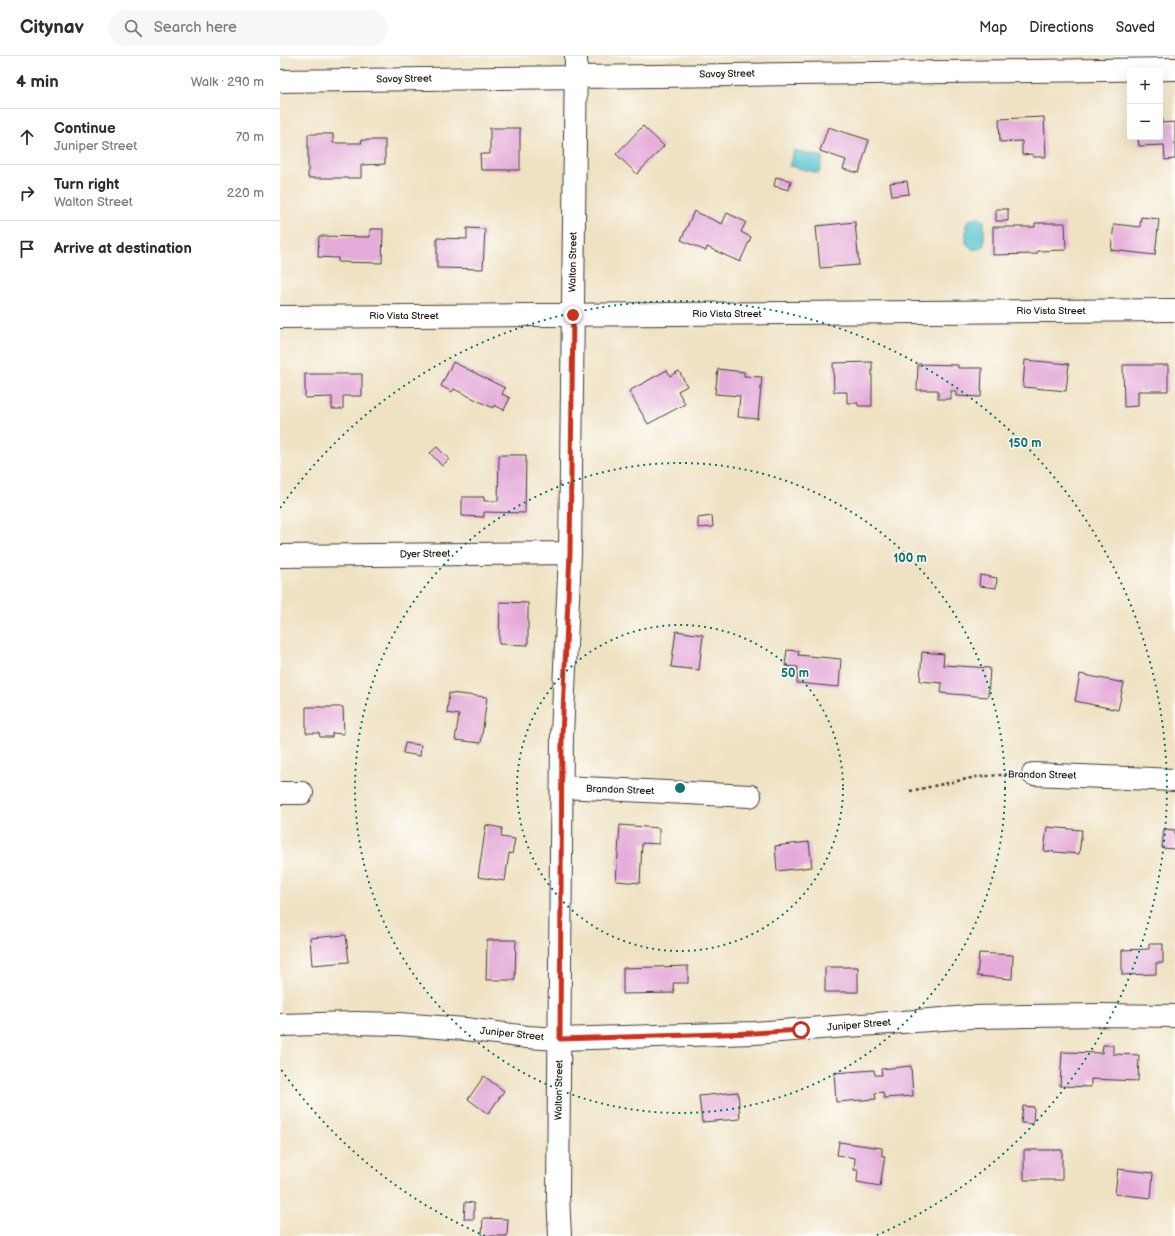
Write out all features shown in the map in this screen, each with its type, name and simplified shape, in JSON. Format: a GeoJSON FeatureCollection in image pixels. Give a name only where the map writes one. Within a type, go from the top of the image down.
{"type":"FeatureCollection","features":[{"type":"Feature","properties":{"kind":"street","name":"Savoy Street"},"geometry":{"type":"LineString","coordinates":[[280,81],[576,66],[1175,69]]}},
{"type":"Feature","properties":{"kind":"street","name":"Walton Street"},"geometry":{"type":"LineString","coordinates":[[560,1236],[558,1196],[562,788],[570,553],[576,66]]}},
{"type":"Feature","properties":{"kind":"street","name":"Rio Vista Street"},"geometry":{"type":"LineString","coordinates":[[280,317],[1175,310]]}},
{"type":"Feature","properties":{"kind":"street","name":"Dyer Street"},"geometry":{"type":"LineString","coordinates":[[280,556],[570,553]]}},
{"type":"Feature","properties":{"kind":"street","name":"Brandon Street"},"geometry":{"type":"LineString","coordinates":[[1032,774],[1175,780]]}},
{"type":"Feature","properties":{"kind":"street","name":"Brandon Street"},"geometry":{"type":"LineString","coordinates":[[562,788],[750,796]]}},
{"type":"Feature","properties":{"kind":"street"},"geometry":{"type":"LineString","coordinates":[[280,793],[302,793]]}},
{"type":"Feature","properties":{"kind":"street","name":"Juniper Street"},"geometry":{"type":"LineString","coordinates":[[280,1025],[356,1023],[399,1024],[465,1028],[527,1037],[560,1039],[754,1033],[970,1017],[1100,1015],[1175,1016]]}},
{"type":"Feature","properties":{"kind":"path","name":"Brandon Street"},"geometry":{"type":"LineString","coordinates":[[910,791],[976,777],[1032,774]]}},
{"type":"Feature","properties":{"kind":"water"},"geometry":{"type":"Polygon","coordinates":[[[794,150],[823,157],[819,173],[789,166],[794,150]]]}},
{"type":"Feature","properties":{"kind":"water"},"geometry":{"type":"Polygon","coordinates":[[[978,217],[984,221],[984,245],[979,249],[972,249],[966,243],[966,224],[970,219],[978,217]]]}},
{"type":"Feature","properties":{"kind":"building"},"geometry":{"type":"Polygon","coordinates":[[[1044,117],[1046,157],[1033,157],[1033,154],[1022,155],[1022,141],[1000,142],[999,119],[1044,117]]]}},
{"type":"Feature","properties":{"kind":"building"},"geometry":{"type":"Polygon","coordinates":[[[1175,122],[1175,159],[1165,160],[1164,145],[1139,146],[1138,140],[1163,140],[1163,123],[1175,122]]]}},
{"type":"Feature","properties":{"kind":"building"},"geometry":{"type":"Polygon","coordinates":[[[643,126],[664,146],[637,174],[616,154],[643,126]]]}},
{"type":"Feature","properties":{"kind":"building"},"geometry":{"type":"Polygon","coordinates":[[[828,127],[869,140],[859,173],[843,169],[846,160],[820,151],[828,127]]]}},
{"type":"Feature","properties":{"kind":"building"},"geometry":{"type":"Polygon","coordinates":[[[490,128],[520,128],[520,170],[481,170],[480,154],[490,154],[490,128]]]}},
{"type":"Feature","properties":{"kind":"building"},"geometry":{"type":"Polygon","coordinates":[[[308,134],[333,134],[333,143],[362,143],[361,140],[385,140],[385,164],[361,165],[361,178],[308,178],[308,134]]]}},
{"type":"Feature","properties":{"kind":"building"},"geometry":{"type":"Polygon","coordinates":[[[776,177],[791,181],[789,190],[774,186],[776,177]]]}},
{"type":"Feature","properties":{"kind":"building"},"geometry":{"type":"Polygon","coordinates":[[[907,181],[909,194],[892,196],[890,183],[907,181]]]}},
{"type":"Feature","properties":{"kind":"building"},"geometry":{"type":"Polygon","coordinates":[[[996,209],[1008,209],[1008,221],[996,221],[996,209]]]}},
{"type":"Feature","properties":{"kind":"building"},"geometry":{"type":"Polygon","coordinates":[[[694,211],[722,224],[727,213],[746,222],[741,232],[751,237],[740,262],[707,247],[706,251],[681,240],[694,211]]]}},
{"type":"Feature","properties":{"kind":"building"},"geometry":{"type":"Polygon","coordinates":[[[1141,217],[1159,219],[1155,255],[1111,250],[1114,224],[1140,227],[1141,217]]]}},
{"type":"Feature","properties":{"kind":"building"},"geometry":{"type":"Polygon","coordinates":[[[855,222],[859,265],[820,268],[816,226],[855,222]]]}},
{"type":"Feature","properties":{"kind":"building"},"geometry":{"type":"Polygon","coordinates":[[[1035,223],[1065,223],[1066,250],[1037,251],[1037,254],[993,255],[993,227],[1035,227],[1035,223]]]}},
{"type":"Feature","properties":{"kind":"building"},"geometry":{"type":"Polygon","coordinates":[[[467,228],[485,229],[483,269],[437,268],[437,238],[467,239],[467,228]]]}},
{"type":"Feature","properties":{"kind":"building"},"geometry":{"type":"Polygon","coordinates":[[[370,229],[383,229],[382,263],[338,262],[338,258],[318,257],[319,236],[370,237],[370,229]]]}},
{"type":"Feature","properties":{"kind":"building"},"geometry":{"type":"Polygon","coordinates":[[[1025,360],[1069,364],[1066,391],[1023,387],[1025,360]]]}},
{"type":"Feature","properties":{"kind":"building"},"geometry":{"type":"Polygon","coordinates":[[[453,362],[505,388],[502,394],[510,398],[504,410],[494,405],[493,408],[454,389],[452,392],[441,386],[453,362]]]}},
{"type":"Feature","properties":{"kind":"building"},"geometry":{"type":"Polygon","coordinates":[[[872,362],[872,406],[858,406],[858,403],[847,403],[847,392],[834,392],[833,363],[872,362]]]}},
{"type":"Feature","properties":{"kind":"building"},"geometry":{"type":"Polygon","coordinates":[[[918,364],[958,365],[958,368],[982,368],[981,397],[956,396],[956,391],[951,391],[951,399],[938,399],[938,390],[917,390],[918,364]]]}},
{"type":"Feature","properties":{"kind":"building"},"geometry":{"type":"Polygon","coordinates":[[[1123,365],[1168,365],[1168,391],[1138,391],[1138,406],[1124,407],[1123,365]]]}},
{"type":"Feature","properties":{"kind":"building"},"geometry":{"type":"Polygon","coordinates":[[[718,369],[744,372],[744,376],[762,377],[758,419],[738,417],[740,396],[715,394],[718,369]]]}},
{"type":"Feature","properties":{"kind":"building"},"geometry":{"type":"Polygon","coordinates":[[[667,370],[670,376],[679,371],[687,386],[678,391],[685,404],[648,424],[629,391],[667,370]]]}},
{"type":"Feature","properties":{"kind":"building"},"geometry":{"type":"Polygon","coordinates":[[[305,374],[362,374],[362,396],[343,396],[343,409],[332,409],[332,397],[305,398],[305,374]]]}},
{"type":"Feature","properties":{"kind":"building"},"geometry":{"type":"Polygon","coordinates":[[[437,447],[449,459],[442,466],[430,453],[437,447]]]}},
{"type":"Feature","properties":{"kind":"building"},"geometry":{"type":"Polygon","coordinates":[[[499,455],[526,455],[525,513],[484,512],[484,517],[462,516],[462,497],[484,497],[484,501],[498,501],[499,455]]]}},
{"type":"Feature","properties":{"kind":"building"},"geometry":{"type":"Polygon","coordinates":[[[712,516],[713,527],[698,528],[698,518],[712,516]]]}},
{"type":"Feature","properties":{"kind":"building"},"geometry":{"type":"Polygon","coordinates":[[[980,575],[997,578],[996,588],[979,586],[980,575]]]}},
{"type":"Feature","properties":{"kind":"building"},"geometry":{"type":"Polygon","coordinates":[[[500,602],[528,603],[528,645],[499,644],[500,602]]]}},
{"type":"Feature","properties":{"kind":"building"},"geometry":{"type":"Polygon","coordinates":[[[676,631],[703,635],[699,670],[671,667],[676,631]]]}},
{"type":"Feature","properties":{"kind":"building"},"geometry":{"type":"Polygon","coordinates":[[[787,650],[799,651],[798,655],[841,659],[839,687],[797,683],[798,667],[785,666],[787,650]]]}},
{"type":"Feature","properties":{"kind":"building"},"geometry":{"type":"Polygon","coordinates":[[[922,652],[944,654],[943,665],[990,668],[988,697],[941,693],[942,683],[920,681],[922,652]]]}},
{"type":"Feature","properties":{"kind":"building"},"geometry":{"type":"Polygon","coordinates":[[[1080,674],[1124,683],[1118,710],[1075,701],[1080,674]]]}},
{"type":"Feature","properties":{"kind":"building"},"geometry":{"type":"Polygon","coordinates":[[[449,693],[487,697],[481,743],[455,740],[459,715],[447,713],[449,693]]]}},
{"type":"Feature","properties":{"kind":"building"},"geometry":{"type":"Polygon","coordinates":[[[306,707],[343,707],[344,734],[332,733],[332,737],[320,737],[319,733],[306,733],[306,707]]]}},
{"type":"Feature","properties":{"kind":"building"},"geometry":{"type":"Polygon","coordinates":[[[405,743],[421,745],[420,756],[403,753],[405,743]]]}},
{"type":"Feature","properties":{"kind":"building"},"geometry":{"type":"Polygon","coordinates":[[[486,825],[502,828],[501,837],[515,839],[512,854],[509,853],[505,881],[478,877],[486,825]]]}},
{"type":"Feature","properties":{"kind":"building"},"geometry":{"type":"Polygon","coordinates":[[[620,825],[659,828],[659,844],[642,843],[640,883],[616,881],[620,825]]]}},
{"type":"Feature","properties":{"kind":"building"},"geometry":{"type":"Polygon","coordinates":[[[1047,827],[1082,830],[1079,854],[1044,851],[1047,827]]]}},
{"type":"Feature","properties":{"kind":"building"},"geometry":{"type":"Polygon","coordinates":[[[1164,829],[1175,830],[1175,849],[1162,848],[1164,829]]]}},
{"type":"Feature","properties":{"kind":"building"},"geometry":{"type":"Polygon","coordinates":[[[809,842],[812,867],[777,871],[775,846],[809,842]]]}},
{"type":"Feature","properties":{"kind":"building"},"geometry":{"type":"Polygon","coordinates":[[[346,935],[349,962],[312,965],[310,938],[346,935]]]}},
{"type":"Feature","properties":{"kind":"building"},"geometry":{"type":"Polygon","coordinates":[[[487,940],[516,940],[515,980],[486,980],[487,940]]]}},
{"type":"Feature","properties":{"kind":"building"},"geometry":{"type":"Polygon","coordinates":[[[1149,944],[1163,944],[1163,963],[1156,963],[1156,974],[1122,975],[1122,950],[1149,949],[1149,944]]]}},
{"type":"Feature","properties":{"kind":"building"},"geometry":{"type":"Polygon","coordinates":[[[979,953],[1013,955],[1012,979],[977,976],[979,953]]]}},
{"type":"Feature","properties":{"kind":"building"},"geometry":{"type":"Polygon","coordinates":[[[688,966],[688,983],[673,983],[674,993],[623,994],[623,968],[688,966]]]}},
{"type":"Feature","properties":{"kind":"building"},"geometry":{"type":"Polygon","coordinates":[[[825,967],[858,967],[858,992],[825,992],[825,967]]]}},
{"type":"Feature","properties":{"kind":"building"},"geometry":{"type":"Polygon","coordinates":[[[1103,1045],[1113,1045],[1113,1054],[1139,1055],[1138,1081],[1091,1079],[1091,1087],[1060,1086],[1062,1052],[1102,1053],[1103,1045]]]}},
{"type":"Feature","properties":{"kind":"building"},"geometry":{"type":"Polygon","coordinates":[[[911,1066],[913,1096],[884,1098],[883,1092],[875,1093],[876,1099],[836,1102],[834,1073],[874,1070],[875,1075],[882,1075],[881,1069],[911,1066]]]}},
{"type":"Feature","properties":{"kind":"building"},"geometry":{"type":"Polygon","coordinates":[[[484,1076],[504,1091],[488,1114],[468,1099],[484,1076]]]}},
{"type":"Feature","properties":{"kind":"building"},"geometry":{"type":"Polygon","coordinates":[[[738,1092],[740,1119],[702,1122],[699,1096],[738,1092]]]}},
{"type":"Feature","properties":{"kind":"building"},"geometry":{"type":"Polygon","coordinates":[[[1023,1106],[1034,1107],[1033,1124],[1021,1123],[1023,1106]]]}},
{"type":"Feature","properties":{"kind":"building"},"geometry":{"type":"Polygon","coordinates":[[[839,1142],[882,1148],[882,1156],[885,1156],[880,1186],[857,1182],[858,1170],[854,1170],[855,1158],[837,1155],[839,1142]]]}},
{"type":"Feature","properties":{"kind":"building"},"geometry":{"type":"Polygon","coordinates":[[[1024,1150],[1062,1150],[1062,1180],[1024,1180],[1024,1150]]]}},
{"type":"Feature","properties":{"kind":"building"},"geometry":{"type":"Polygon","coordinates":[[[1118,1169],[1153,1173],[1151,1198],[1115,1194],[1118,1169]]]}},
{"type":"Feature","properties":{"kind":"building"},"geometry":{"type":"Polygon","coordinates":[[[465,1202],[474,1203],[474,1219],[464,1219],[465,1202]]]}},
{"type":"Feature","properties":{"kind":"building"},"geometry":{"type":"Polygon","coordinates":[[[483,1218],[508,1219],[507,1236],[482,1236],[483,1218]]]}},
{"type":"Feature","properties":{"kind":"route"},"geometry":{"type":"LineString","coordinates":[[573,315],[570,553],[562,736],[560,1039],[754,1033],[801,1030]]}}]}
